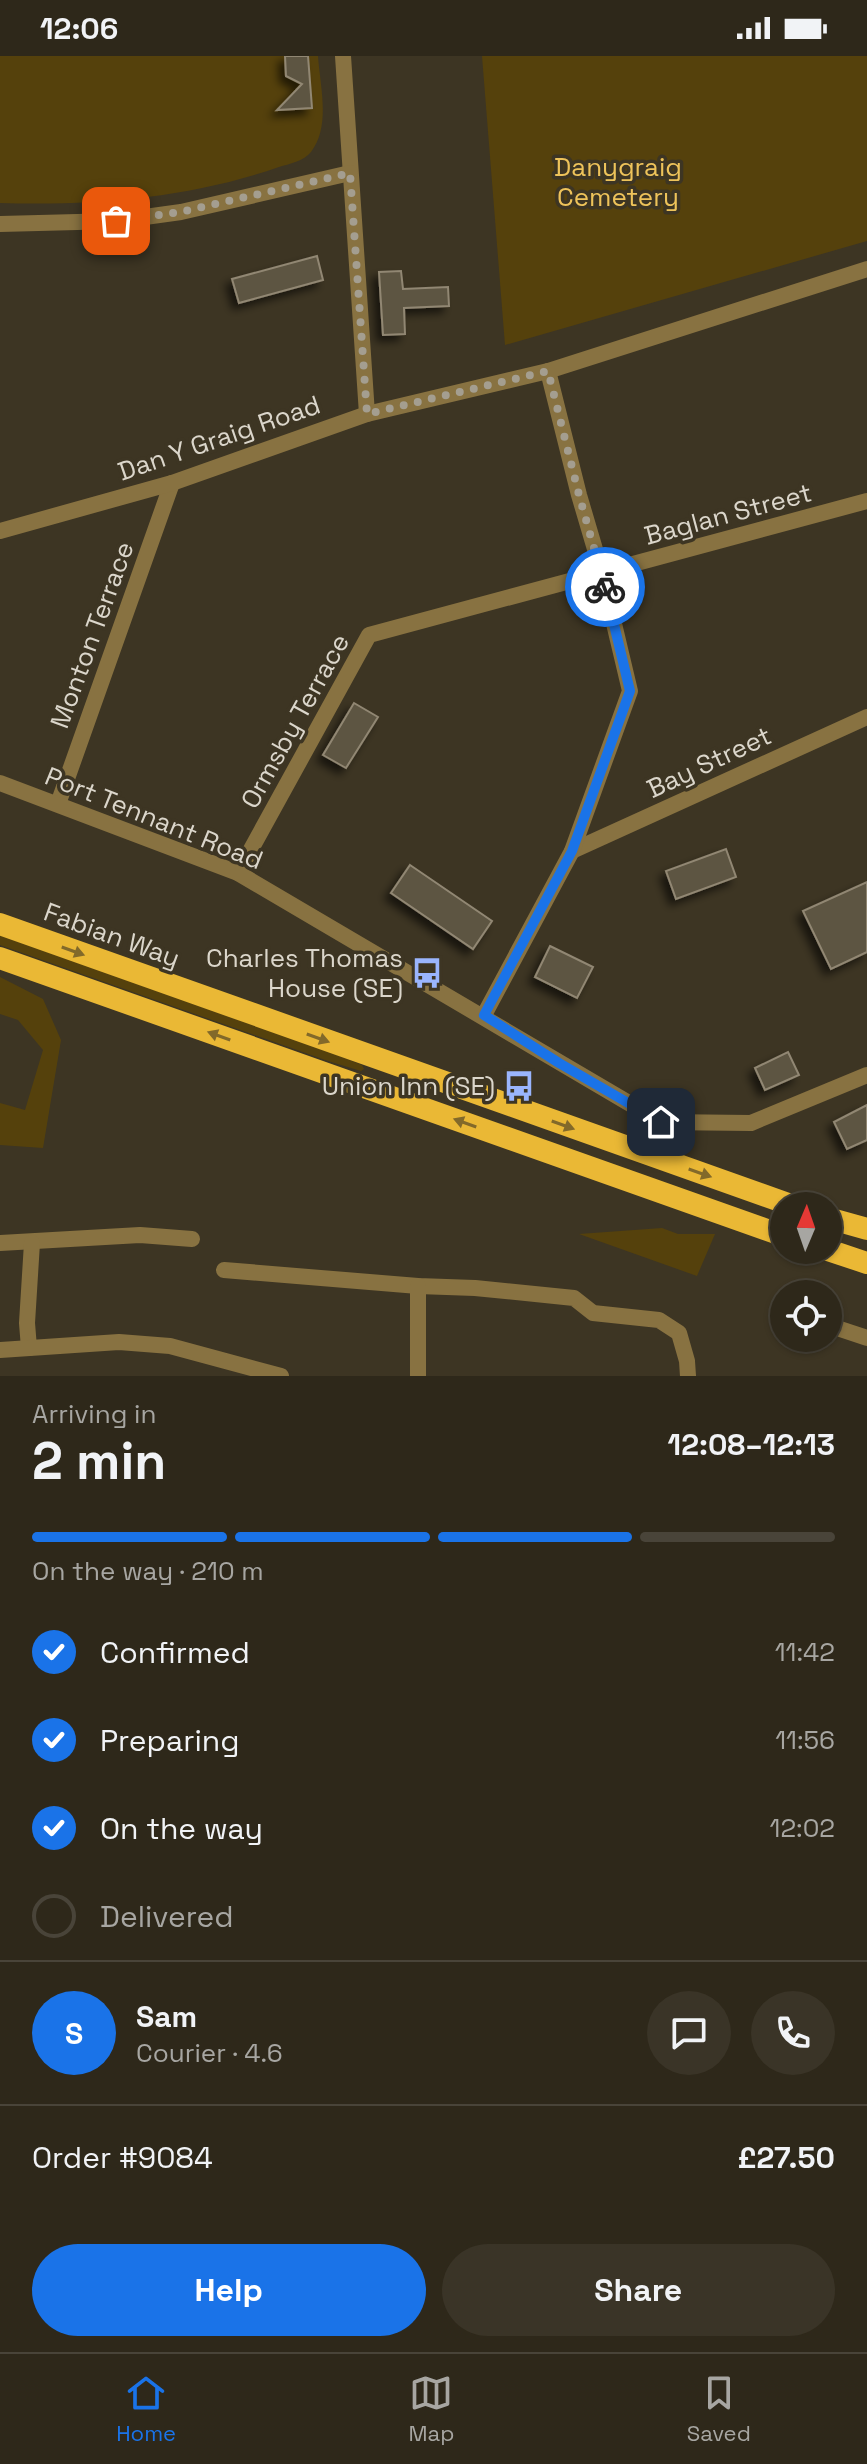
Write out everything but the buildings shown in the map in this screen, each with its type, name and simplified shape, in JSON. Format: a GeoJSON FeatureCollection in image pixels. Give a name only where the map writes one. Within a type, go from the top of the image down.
{"type":"FeatureCollection","features":[{"type":"Feature","properties":{"kind":"highway","name":"Fabian Way"},"geometry":{"type":"LineString","coordinates":[[0,924],[770,1197]]}},
{"type":"Feature","properties":{"kind":"highway"},"geometry":{"type":"LineString","coordinates":[[0,958],[770,1231]]}},
{"type":"Feature","properties":{"kind":"highway"},"geometry":{"type":"LineString","coordinates":[[842,1222],[867,1229]]}},
{"type":"Feature","properties":{"kind":"highway"},"geometry":{"type":"LineString","coordinates":[[842,1255],[867,1263]]}},
{"type":"Feature","properties":{"kind":"street"},"geometry":{"type":"LineString","coordinates":[[343,56],[367,414]]}},
{"type":"Feature","properties":{"kind":"street"},"geometry":{"type":"LineString","coordinates":[[0,224],[116,221],[181,212],[350,173]]}},
{"type":"Feature","properties":{"kind":"street","name":"Dan Y Graig Road"},"geometry":{"type":"LineString","coordinates":[[0,531],[172,483],[367,414],[548,371],[867,269]]}},
{"type":"Feature","properties":{"kind":"street"},"geometry":{"type":"LineString","coordinates":[[484,1015],[572,851],[630,691],[548,371]]}},
{"type":"Feature","properties":{"kind":"street","name":"Monton Terrace"},"geometry":{"type":"LineString","coordinates":[[58,804],[172,483]]}},
{"type":"Feature","properties":{"kind":"street","name":"Baglan Street"},"geometry":{"type":"LineString","coordinates":[[602,573],[867,501]]}},
{"type":"Feature","properties":{"kind":"street","name":"Ormsby Terrace"},"geometry":{"type":"LineString","coordinates":[[238,873],[369,635],[602,573]]}},
{"type":"Feature","properties":{"kind":"street","name":"Bay Street"},"geometry":{"type":"LineString","coordinates":[[572,851],[867,717]]}},
{"type":"Feature","properties":{"kind":"street","name":"Port Tennant Road"},"geometry":{"type":"LineString","coordinates":[[0,783],[238,873],[484,1015],[661,1122],[751,1123],[867,1075]]}},
{"type":"Feature","properties":{"kind":"street"},"geometry":{"type":"LineString","coordinates":[[0,1243],[140,1235],[192,1239]]}},
{"type":"Feature","properties":{"kind":"street"},"geometry":{"type":"LineString","coordinates":[[29,1348],[27,1323],[32,1243]]}},
{"type":"Feature","properties":{"kind":"street"},"geometry":{"type":"LineString","coordinates":[[224,1270],[574,1298],[593,1313],[659,1320],[679,1333],[688,1376]]}},
{"type":"Feature","properties":{"kind":"street"},"geometry":{"type":"LineString","coordinates":[[418,1286],[418,1376]]}},
{"type":"Feature","properties":{"kind":"street"},"geometry":{"type":"LineString","coordinates":[[842,1330],[867,1338]]}},
{"type":"Feature","properties":{"kind":"street"},"geometry":{"type":"LineString","coordinates":[[0,1350],[119,1342],[170,1346],[281,1376]]}},
{"type":"Feature","properties":{"kind":"green space"},"geometry":{"type":"Polygon","coordinates":[[[0,56],[318,56],[323,106],[321,130],[311,152],[300,160],[211,186],[106,201],[0,203],[0,56]]]}},
{"type":"Feature","properties":{"kind":"green space","name":"Danygraig Cemetery"},"geometry":{"type":"Polygon","coordinates":[[[482,56],[867,56],[867,241],[505,345],[482,56]]]}},
{"type":"Feature","properties":{"kind":"green space"},"geometry":{"type":"Polygon","coordinates":[[[0,935],[330,1052],[362,1065],[364,1069],[361,1071],[328,1061],[0,945],[0,935]]]}},
{"type":"Feature","properties":{"kind":"green space"},"geometry":{"type":"Polygon","coordinates":[[[0,977],[43,999],[61,1040],[43,1148],[0,1145],[0,1103],[25,1110],[43,1050],[18,1020],[0,1014],[0,977]]]}},
{"type":"Feature","properties":{"kind":"green space"},"geometry":{"type":"Polygon","coordinates":[[[662,1228],[678,1234],[715,1234],[697,1276],[579,1234],[662,1228]]]}},
{"type":"Feature","properties":{"kind":"way so far"},"geometry":{"type":"LineString","coordinates":[[116,221],[181,212],[350,173],[367,414],[548,371],[605,587]]}},
{"type":"Feature","properties":{"kind":"place","name":"Charles Thomas House (SE)"},"geometry":{"type":"Point","coordinates":[427,973]}},
{"type":"Feature","properties":{"kind":"place","name":"Union Inn (SE)"},"geometry":{"type":"Point","coordinates":[519,1086]}},
{"type":"Feature","properties":{"kind":"route"},"geometry":{"type":"LineString","coordinates":[[605,587],[630,691],[572,851],[484,1015],[661,1122]]}}]}
